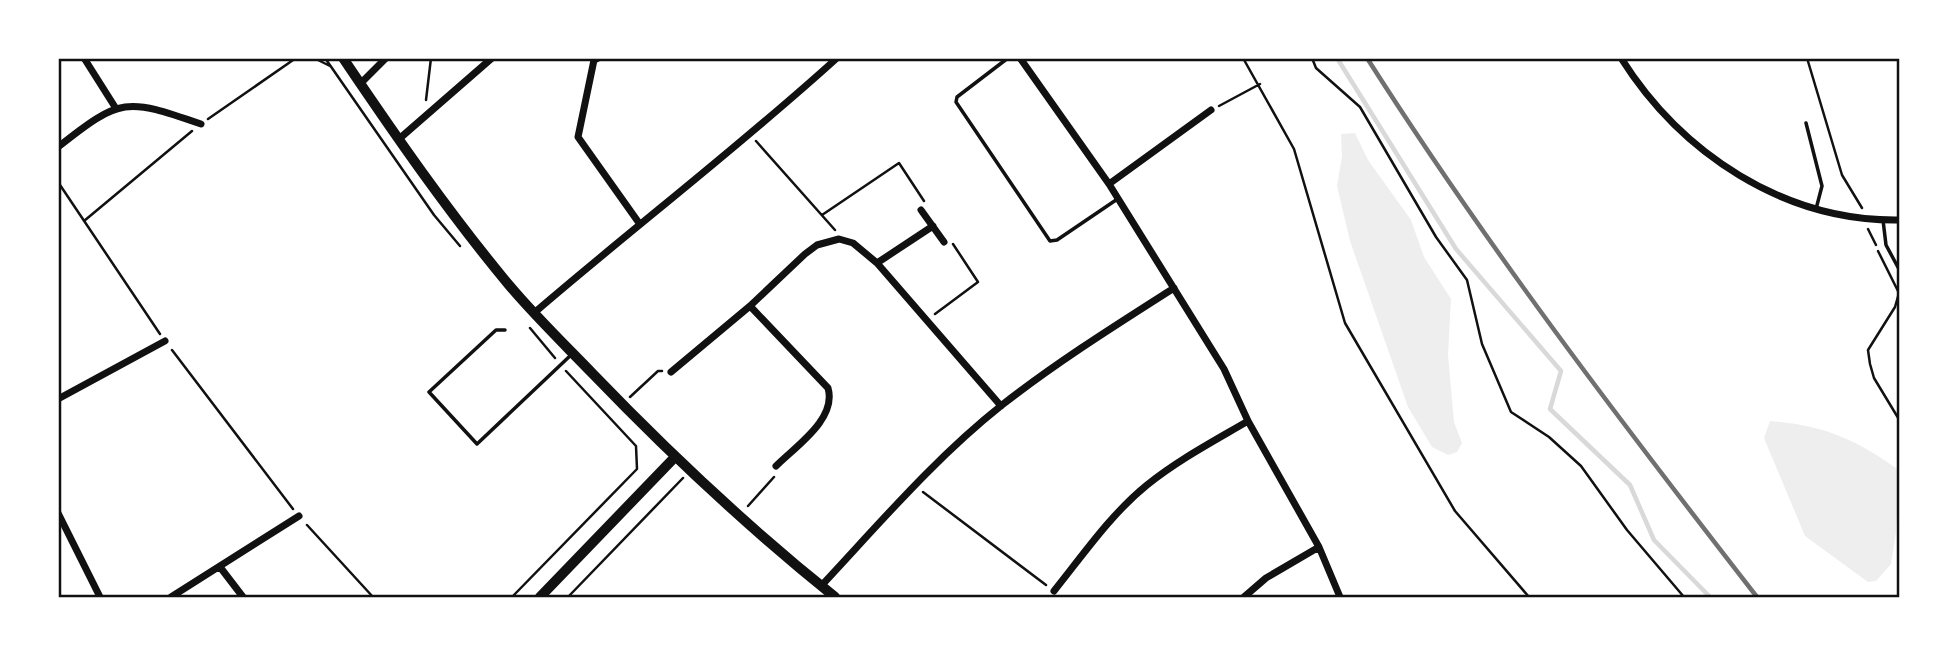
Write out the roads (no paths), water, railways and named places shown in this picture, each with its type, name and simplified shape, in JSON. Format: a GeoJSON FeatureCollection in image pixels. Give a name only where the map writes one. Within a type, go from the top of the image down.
{"type":"FeatureCollection","features":[{"type":"Feature","properties":{"kind":"street"},"geometry":{"type":"LineString","coordinates":[[84,58],[115,107]]}},
{"type":"Feature","properties":{"kind":"street"},"geometry":{"type":"LineString","coordinates":[[343,58],[399,139],[508,284],[534,313],[675,457],[739,516],[835,597]]}},
{"type":"Feature","properties":{"kind":"street"},"geometry":{"type":"LineString","coordinates":[[360,84],[386,58]]}},
{"type":"Feature","properties":{"kind":"street"},"geometry":{"type":"LineString","coordinates":[[399,139],[492,58]]}},
{"type":"Feature","properties":{"kind":"street"},"geometry":{"type":"LineString","coordinates":[[598,58],[594,60],[578,137],[639,223]]}},
{"type":"Feature","properties":{"kind":"street"},"geometry":{"type":"LineString","coordinates":[[534,313],[639,223],[752,135],[837,58]]}},
{"type":"Feature","properties":{"kind":"street"},"geometry":{"type":"LineString","coordinates":[[1020,58],[1109,184],[1224,369],[1248,421],[1319,547],[1340,597]]}},
{"type":"Feature","properties":{"kind":"street"},"geometry":{"type":"LineString","coordinates":[[1621,58],[1662,113],[1715,161],[1759,187],[1816,209],[1862,218],[1900,220]]}},
{"type":"Feature","properties":{"kind":"street"},"geometry":{"type":"LineString","coordinates":[[58,146],[101,114],[115,107],[146,105],[201,124]]}},
{"type":"Feature","properties":{"kind":"street"},"geometry":{"type":"LineString","coordinates":[[1109,184],[1211,110]]}},
{"type":"Feature","properties":{"kind":"street"},"geometry":{"type":"LineString","coordinates":[[921,210],[944,242]]}},
{"type":"Feature","properties":{"kind":"street"},"geometry":{"type":"LineString","coordinates":[[877,263],[933,226]]}},
{"type":"Feature","properties":{"kind":"street"},"geometry":{"type":"LineString","coordinates":[[671,372],[750,306],[805,254],[828,240],[839,239],[853,243],[877,263],[1001,406]]}},
{"type":"Feature","properties":{"kind":"street"},"geometry":{"type":"LineString","coordinates":[[821,586],[915,486],[1001,406],[1070,355],[1174,288]]}},
{"type":"Feature","properties":{"kind":"street"},"geometry":{"type":"LineString","coordinates":[[750,306],[828,388],[831,400],[828,413],[776,466]]}},
{"type":"Feature","properties":{"kind":"street"},"geometry":{"type":"LineString","coordinates":[[58,399],[164,341]]}},
{"type":"Feature","properties":{"kind":"street"},"geometry":{"type":"LineString","coordinates":[[1054,591],[1108,525],[1145,486],[1189,454],[1248,421]]}},
{"type":"Feature","properties":{"kind":"street"},"geometry":{"type":"LineString","coordinates":[[540,597],[675,457]]}},
{"type":"Feature","properties":{"kind":"street"},"geometry":{"type":"LineString","coordinates":[[58,513],[100,597]]}},
{"type":"Feature","properties":{"kind":"street"},"geometry":{"type":"LineString","coordinates":[[171,597],[299,516]]}},
{"type":"Feature","properties":{"kind":"street"},"geometry":{"type":"LineString","coordinates":[[1244,597],[1266,578],[1319,547]]}},
{"type":"Feature","properties":{"kind":"street"},"geometry":{"type":"LineString","coordinates":[[220,567],[243,597]]}},
{"type":"Feature","properties":{"kind":"lane"},"geometry":{"type":"LineString","coordinates":[[1008,58],[957,97],[956,102],[1050,241],[1057,240],[1118,199]]}},
{"type":"Feature","properties":{"kind":"lane"},"geometry":{"type":"LineString","coordinates":[[1806,123],[1822,186],[1816,209]]}},
{"type":"Feature","properties":{"kind":"lane"},"geometry":{"type":"LineString","coordinates":[[1883,220],[1885,245],[1900,271]]}},
{"type":"Feature","properties":{"kind":"lane"},"geometry":{"type":"LineString","coordinates":[[505,330],[496,330],[429,392],[477,444],[573,354]]}},
{"type":"Feature","properties":{"kind":"waterway"},"geometry":{"type":"LineString","coordinates":[[1337,58],[1456,249],[1561,371],[1550,409],[1630,485],[1654,540],[1710,597]]}},
{"type":"Feature","properties":{"kind":"railway"},"geometry":{"type":"LineString","coordinates":[[1367,58],[1507,265],[1605,399],[1757,597]]}}]}
